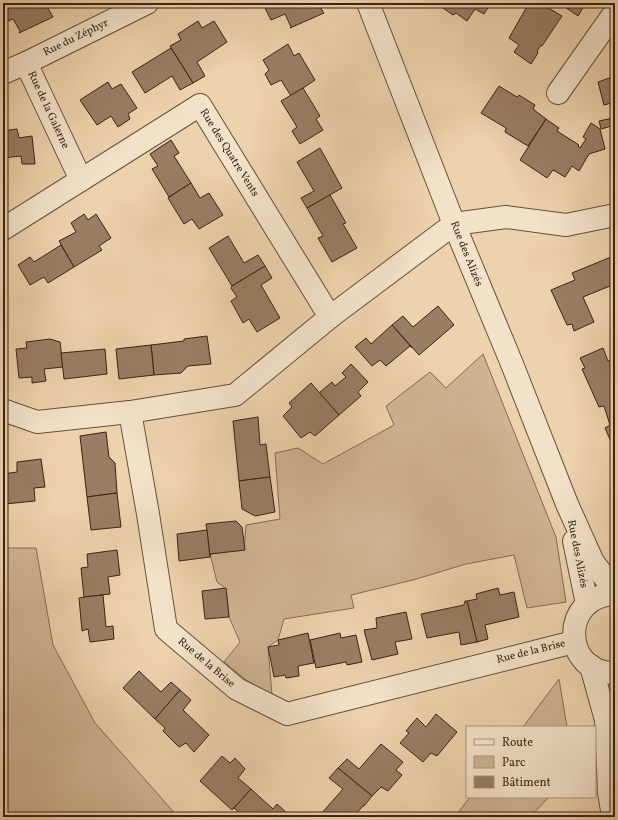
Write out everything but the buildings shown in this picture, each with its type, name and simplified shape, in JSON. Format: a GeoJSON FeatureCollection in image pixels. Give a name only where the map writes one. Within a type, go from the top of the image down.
{"type":"FeatureCollection","features":[{"type":"Feature","properties":{"kind":"street","name":"Rue du Zéphyr"},"geometry":{"type":"LineString","coordinates":[[26,63],[147,3]]}},
{"type":"Feature","properties":{"kind":"street","name":"Rue des Alizés"},"geometry":{"type":"LineString","coordinates":[[368,3],[454,224],[512,364],[567,504],[594,562],[615,591]]}},
{"type":"Feature","properties":{"kind":"street"},"geometry":{"type":"LineString","coordinates":[[558,93],[615,12]]}},
{"type":"Feature","properties":{"kind":"street","name":"Rue de la Galerne"},"geometry":{"type":"LineString","coordinates":[[3,73],[26,63],[82,180]]}},
{"type":"Feature","properties":{"kind":"street","name":"Rue des Quatre Vents"},"geometry":{"type":"LineString","coordinates":[[3,228],[200,105],[330,317]]}},
{"type":"Feature","properties":{"kind":"street"},"geometry":{"type":"LineString","coordinates":[[3,410],[37,422],[130,412],[235,395],[330,317],[454,224],[506,218],[566,225],[615,215]]}},
{"type":"Feature","properties":{"kind":"street","name":"Rue de la Brise"},"geometry":{"type":"LineString","coordinates":[[130,412],[166,629],[237,689],[287,714],[574,642]]}},
{"type":"Feature","properties":{"kind":"street","name":"Rue des Alizés"},"geometry":{"type":"LineString","coordinates":[[567,504],[587,604]]}},
{"type":"Feature","properties":{"kind":"street"},"geometry":{"type":"LineString","coordinates":[[615,594],[596,598],[587,604],[578,615],[574,628],[574,642],[584,660],[602,672],[615,673]]}},
{"type":"Feature","properties":{"kind":"street"},"geometry":{"type":"LineString","coordinates":[[591,666],[606,720],[609,792],[613,817]]}},
{"type":"Feature","properties":{"kind":"street"},"geometry":{"type":"LineString","coordinates":[[606,720],[615,696]]}},
{"type":"Feature","properties":{"kind":"green space"},"geometry":{"type":"Polygon","coordinates":[[[483,354],[556,537],[566,602],[527,608],[514,555],[466,564],[413,580],[351,595],[354,608],[284,619],[278,640],[268,647],[272,695],[246,680],[224,662],[240,642],[229,617],[226,589],[217,582],[210,554],[244,550],[246,525],[280,519],[275,453],[298,448],[323,464],[394,425],[386,406],[430,372],[446,388],[483,354]]]}},
{"type":"Feature","properties":{"kind":"green space"},"geometry":{"type":"Polygon","coordinates":[[[3,548],[36,548],[53,645],[95,723],[178,817],[3,817],[3,548]]]}},
{"type":"Feature","properties":{"kind":"green space"},"geometry":{"type":"Polygon","coordinates":[[[559,679],[567,726],[524,726],[559,679]]]}},
{"type":"Feature","properties":{"kind":"green space"},"geometry":{"type":"Polygon","coordinates":[[[469,798],[548,798],[530,817],[455,817],[469,798]]]}}]}
